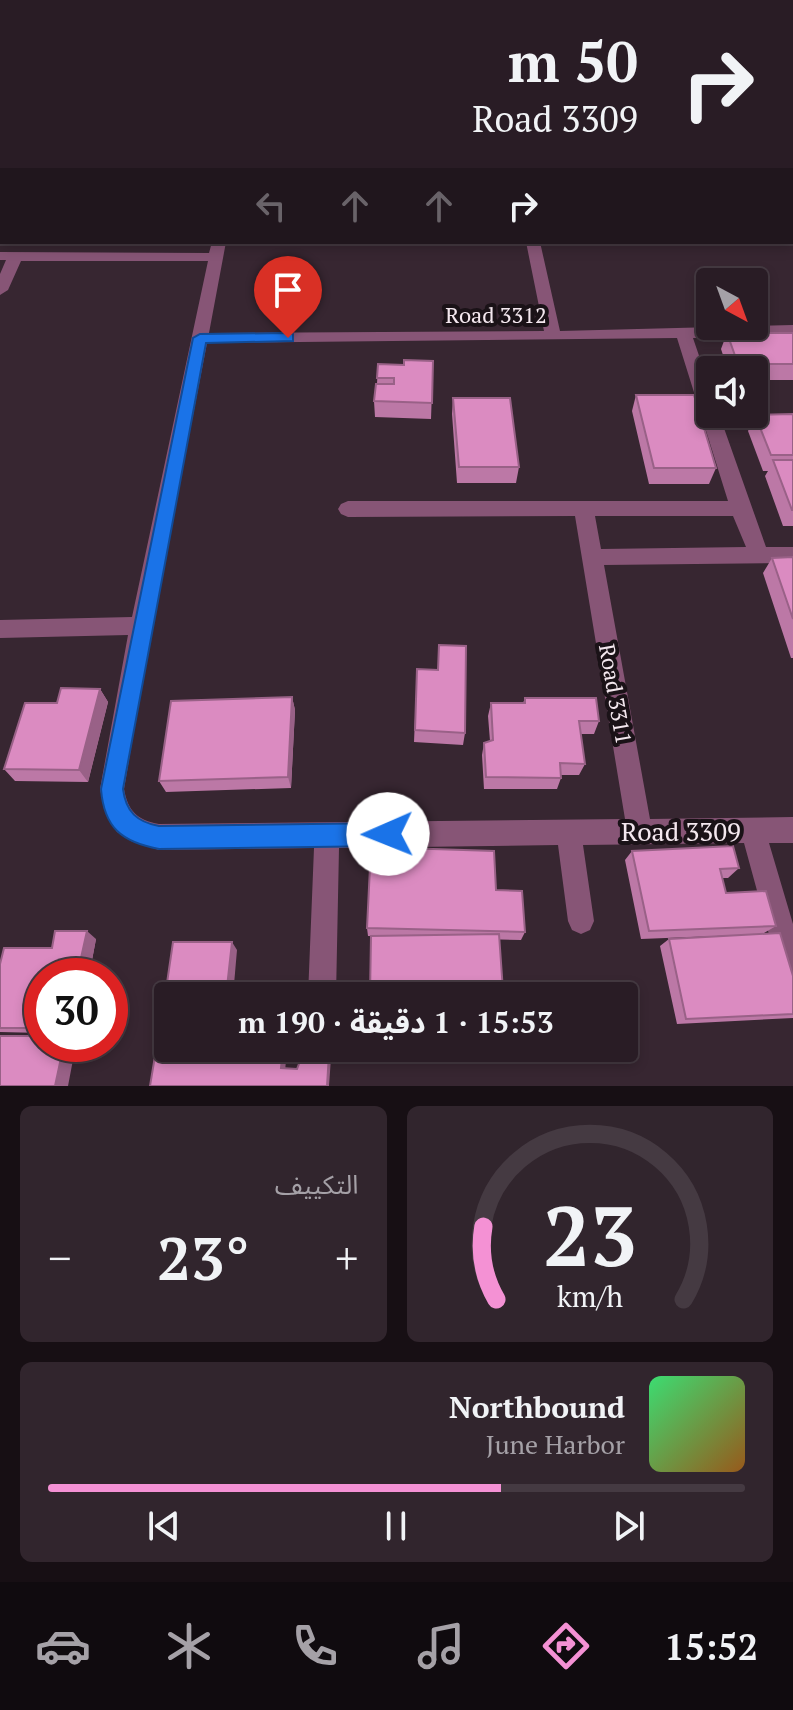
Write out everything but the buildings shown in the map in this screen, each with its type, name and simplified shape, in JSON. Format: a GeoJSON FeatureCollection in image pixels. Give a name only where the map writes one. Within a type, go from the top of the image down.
{"type":"FeatureCollection","features":[{"type":"Feature","properties":{"kind":"street"},"geometry":{"type":"LineString","coordinates":[[533,244],[553,336]]}},
{"type":"Feature","properties":{"kind":"street"},"geometry":{"type":"LineString","coordinates":[[0,290],[8,256],[218,250]]}},
{"type":"Feature","properties":{"kind":"street","name":"Road 3309"},"geometry":{"type":"LineString","coordinates":[[218,250],[141,626],[112,789],[114,810],[127,825],[143,834],[159,837],[793,830]]}},
{"type":"Feature","properties":{"kind":"street","name":"Road 3312"},"geometry":{"type":"LineString","coordinates":[[200,338],[553,336],[793,330]]}},
{"type":"Feature","properties":{"kind":"street"},"geometry":{"type":"LineString","coordinates":[[684,334],[740,508],[759,554]]}},
{"type":"Feature","properties":{"kind":"street"},"geometry":{"type":"LineString","coordinates":[[348,509],[740,508]]}},
{"type":"Feature","properties":{"kind":"street","name":"Road 3311"},"geometry":{"type":"LineString","coordinates":[[584,509],[640,831]]}},
{"type":"Feature","properties":{"kind":"street"},"geometry":{"type":"LineString","coordinates":[[592,557],[793,555]]}},
{"type":"Feature","properties":{"kind":"street"},"geometry":{"type":"LineString","coordinates":[[0,629],[141,626]]}},
{"type":"Feature","properties":{"kind":"street"},"geometry":{"type":"LineString","coordinates":[[753,830],[793,971]]}},
{"type":"Feature","properties":{"kind":"street"},"geometry":{"type":"LineString","coordinates":[[569,832],[581,921]]}},
{"type":"Feature","properties":{"kind":"street"},"geometry":{"type":"LineString","coordinates":[[322,982],[327,835]]}},
{"type":"Feature","properties":{"kind":"route"},"geometry":{"type":"LineString","coordinates":[[288,338],[200,338],[141,626],[112,789],[114,810],[127,825],[143,834],[159,837],[388,834]]}}]}
